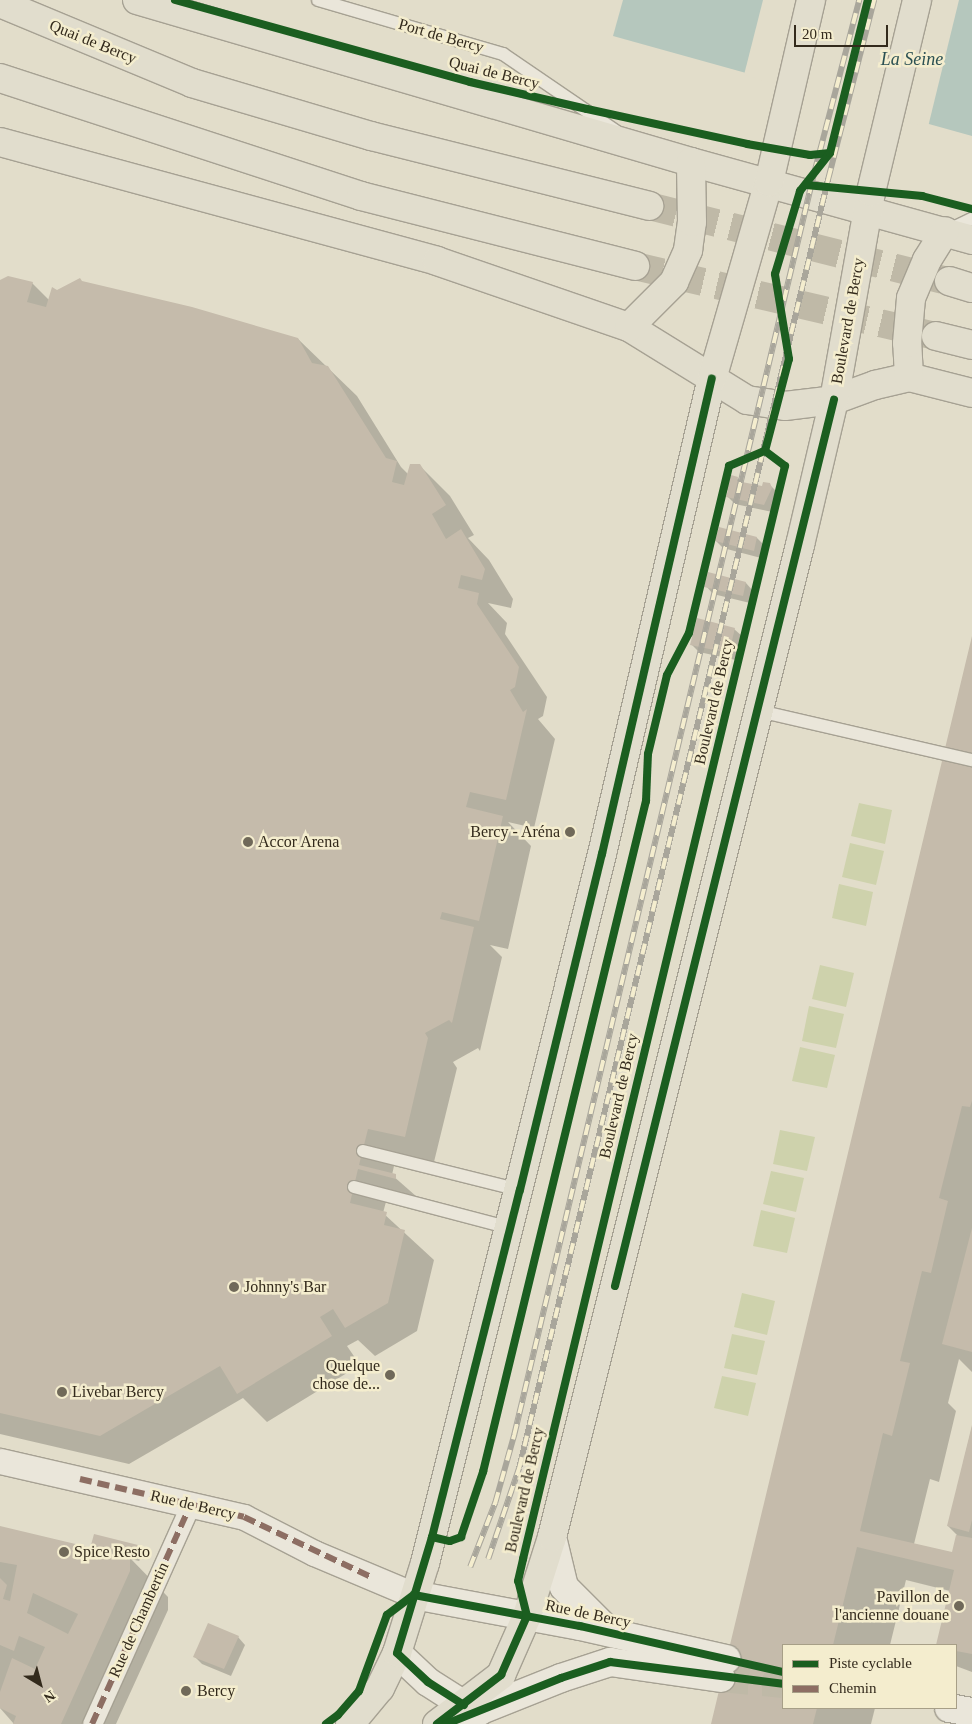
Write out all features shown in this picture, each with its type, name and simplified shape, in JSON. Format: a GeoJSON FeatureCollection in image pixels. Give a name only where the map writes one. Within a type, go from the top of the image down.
{"type":"FeatureCollection","features":[{"type":"Feature","properties":{"kind":"main road","name":"Quai de Bercy"},"geometry":{"type":"LineString","coordinates":[[138,0],[629,142],[691,162],[868,209],[972,240]]}},
{"type":"Feature","properties":{"kind":"main road"},"geometry":{"type":"LineString","coordinates":[[350,1724],[380,1688],[397,1653],[435,1526],[602,854],[712,379],[769,182],[811,0]]}},
{"type":"Feature","properties":{"kind":"main road","name":"Boulevard de Bercy"},"geometry":{"type":"LineString","coordinates":[[438,1724],[463,1713],[501,1675],[527,1616],[552,1537],[759,711],[834,400],[868,209],[917,0]]}},
{"type":"Feature","properties":{"kind":"main road","name":"Quai de Bercy"},"geometry":{"type":"LineString","coordinates":[[0,3],[192,83],[371,136],[649,206]]}},
{"type":"Feature","properties":{"kind":"main road"},"geometry":{"type":"LineString","coordinates":[[0,78],[361,196],[635,266]]}},
{"type":"Feature","properties":{"kind":"main road"},"geometry":{"type":"LineString","coordinates":[[0,142],[437,261],[630,327],[747,400],[776,406],[834,400],[875,384],[909,377],[972,393]]}},
{"type":"Feature","properties":{"kind":"main road"},"geometry":{"type":"LineString","coordinates":[[630,327],[674,282],[688,250],[692,222],[691,162]]}},
{"type":"Feature","properties":{"kind":"main road"},"geometry":{"type":"LineString","coordinates":[[909,377],[907,343],[911,298],[927,260],[945,232]]}},
{"type":"Feature","properties":{"kind":"main road"},"geometry":{"type":"LineString","coordinates":[[936,336],[972,345]]}},
{"type":"Feature","properties":{"kind":"street","name":"Rue de Bercy"},"geometry":{"type":"LineString","coordinates":[[0,1460],[244,1517],[314,1553],[414,1595],[609,1632],[724,1668],[610,1662],[463,1713]]}},
{"type":"Feature","properties":{"kind":"street","name":"Rue de Chambertin"},"geometry":{"type":"LineString","coordinates":[[92,1724],[186,1515]]}},
{"type":"Feature","properties":{"kind":"street"},"geometry":{"type":"LineString","coordinates":[[552,1537],[564,1587],[609,1632]]}},
{"type":"Feature","properties":{"kind":"street"},"geometry":{"type":"LineString","coordinates":[[397,1653],[463,1713]]}},
{"type":"Feature","properties":{"kind":"street"},"geometry":{"type":"LineString","coordinates":[[955,1709],[972,1712]]}},
{"type":"Feature","properties":{"kind":"lane","name":"Port de Bercy"},"geometry":{"type":"LineString","coordinates":[[318,0],[503,54],[587,110],[629,142]]}},
{"type":"Feature","properties":{"kind":"lane"},"geometry":{"type":"LineString","coordinates":[[945,232],[972,219]]}},
{"type":"Feature","properties":{"kind":"lane"},"geometry":{"type":"LineString","coordinates":[[759,711],[972,760]]}},
{"type":"Feature","properties":{"kind":"lane"},"geometry":{"type":"LineString","coordinates":[[363,1151],[520,1190]]}},
{"type":"Feature","properties":{"kind":"lane"},"geometry":{"type":"LineString","coordinates":[[354,1188],[510,1228]]}},
{"type":"Feature","properties":{"kind":"green space"},"geometry":{"type":"Polygon","coordinates":[[[859,803],[892,810],[885,844],[851,836],[859,803]]]}},
{"type":"Feature","properties":{"kind":"green space"},"geometry":{"type":"Polygon","coordinates":[[[850,843],[884,851],[876,885],[842,877],[850,843]]]}},
{"type":"Feature","properties":{"kind":"green space"},"geometry":{"type":"Polygon","coordinates":[[[839,884],[873,892],[866,926],[832,918],[839,884]]]}},
{"type":"Feature","properties":{"kind":"green space"},"geometry":{"type":"Polygon","coordinates":[[[820,965],[854,973],[846,1007],[812,999],[820,965]]]}},
{"type":"Feature","properties":{"kind":"green space"},"geometry":{"type":"Polygon","coordinates":[[[809,1006],[844,1014],[836,1048],[802,1041],[809,1006]]]}},
{"type":"Feature","properties":{"kind":"green space"},"geometry":{"type":"Polygon","coordinates":[[[800,1047],[835,1055],[827,1088],[792,1081],[800,1047]]]}},
{"type":"Feature","properties":{"kind":"green space"},"geometry":{"type":"Polygon","coordinates":[[[780,1130],[815,1137],[807,1171],[773,1164],[780,1130]]]}},
{"type":"Feature","properties":{"kind":"green space"},"geometry":{"type":"Polygon","coordinates":[[[771,1171],[804,1178],[796,1212],[763,1204],[771,1171]]]}},
{"type":"Feature","properties":{"kind":"green space"},"geometry":{"type":"Polygon","coordinates":[[[761,1210],[795,1218],[787,1253],[753,1246],[761,1210]]]}},
{"type":"Feature","properties":{"kind":"green space"},"geometry":{"type":"Polygon","coordinates":[[[742,1293],[775,1301],[767,1335],[734,1327],[742,1293]]]}},
{"type":"Feature","properties":{"kind":"green space"},"geometry":{"type":"Polygon","coordinates":[[[732,1334],[765,1341],[757,1375],[724,1368],[732,1334]]]}},
{"type":"Feature","properties":{"kind":"green space"},"geometry":{"type":"Polygon","coordinates":[[[722,1376],[756,1383],[748,1416],[714,1408],[722,1376]]]}},
{"type":"Feature","properties":{"kind":"water","name":"La Seine"},"geometry":{"type":"Polygon","coordinates":[[[623,0],[972,0],[972,136],[613,36],[623,0]]]}},
{"type":"Feature","properties":{"kind":"pier","name":"La Seine"},"geometry":{"type":"Polygon","coordinates":[[[763,0],[959,0],[928,127],[744,75],[763,0]]]}},
{"type":"Feature","properties":{"kind":"building","name":"Accor Arena"},"geometry":{"type":"Polygon","coordinates":[[[8,276],[33,282],[27,302],[46,307],[52,287],[57,290],[80,278],[82,281],[192,307],[298,338],[312,363],[328,366],[386,458],[397,461],[392,482],[404,485],[410,464],[420,464],[446,505],[432,514],[446,539],[461,529],[485,569],[482,580],[461,575],[458,588],[479,593],[477,604],[519,667],[515,687],[510,690],[523,712],[527,709],[506,800],[470,792],[466,807],[503,816],[479,921],[442,912],[440,919],[474,927],[452,1023],[449,1020],[425,1033],[428,1038],[405,1137],[368,1129],[359,1165],[396,1174],[396,1179],[358,1169],[350,1203],[387,1212],[384,1225],[405,1230],[388,1303],[345,1328],[333,1309],[320,1317],[332,1336],[237,1394],[220,1366],[100,1436],[0,1413],[0,280],[8,276]]]}},
{"type":"Feature","properties":{"kind":"building"},"geometry":{"type":"Polygon","coordinates":[[[731,475],[738,477],[737,481],[762,486],[763,482],[770,483],[772,488],[764,505],[726,497],[728,490],[725,490],[731,475]]]}},
{"type":"Feature","properties":{"kind":"building"},"geometry":{"type":"Polygon","coordinates":[[[719,527],[757,537],[754,551],[715,541],[719,527]]]}},
{"type":"Feature","properties":{"kind":"building"},"geometry":{"type":"Polygon","coordinates":[[[708,572],[746,582],[743,596],[704,587],[708,572]]]}},
{"type":"Feature","properties":{"kind":"building"},"geometry":{"type":"Polygon","coordinates":[[[697,618],[735,628],[729,653],[690,645],[697,618]]]}},
{"type":"Feature","properties":{"kind":"building"},"geometry":{"type":"Polygon","coordinates":[[[972,636],[972,1101],[970,1107],[962,1106],[939,1198],[948,1201],[931,1273],[922,1271],[900,1361],[910,1363],[892,1436],[883,1433],[860,1531],[952,1552],[956,1535],[972,1538],[972,1654],[957,1651],[957,1644],[936,1644],[954,1570],[857,1547],[833,1644],[782,1644],[782,1709],[817,1709],[813,1724],[711,1724],[972,636]]]}},
{"type":"Feature","properties":{"kind":"building"},"geometry":{"type":"Polygon","coordinates":[[[972,1228],[972,1352],[942,1344],[972,1228]]]}},
{"type":"Feature","properties":{"kind":"building"},"geometry":{"type":"Polygon","coordinates":[[[972,1425],[972,1520],[969,1532],[947,1526],[972,1425]]]}},
{"type":"Feature","properties":{"kind":"building"},"geometry":{"type":"Polygon","coordinates":[[[0,1526],[130,1557],[130,1571],[61,1724],[13,1724],[16,1716],[0,1708],[0,1692],[12,1658],[35,1669],[45,1647],[19,1636],[14,1651],[0,1645],[0,1578],[7,1585],[3,1599],[10,1601],[17,1565],[0,1562],[0,1526]],[[33,1593],[27,1613],[68,1634],[78,1614],[33,1593]]]}},
{"type":"Feature","properties":{"kind":"building"},"geometry":{"type":"Polygon","coordinates":[[[94,1534],[138,1545],[132,1555],[91,1545],[94,1534]]]}},
{"type":"Feature","properties":{"kind":"building"},"geometry":{"type":"Polygon","coordinates":[[[208,1623],[239,1636],[224,1669],[193,1657],[208,1623]]]}},
{"type":"Feature","properties":{"kind":"tunnel"},"geometry":{"type":"LineString","coordinates":[[649,206],[943,280]]}},
{"type":"Feature","properties":{"kind":"tunnel"},"geometry":{"type":"LineString","coordinates":[[635,266],[936,336]]}},
{"type":"Feature","properties":{"kind":"tunnel"},"geometry":{"type":"LineString","coordinates":[[721,1678],[782,1684]]}},
{"type":"Feature","properties":{"kind":"railway"},"geometry":{"type":"LineString","coordinates":[[470,1567],[495,1503],[514,1435],[814,173],[859,0]]}},
{"type":"Feature","properties":{"kind":"railway"},"geometry":{"type":"LineString","coordinates":[[488,1559],[519,1468],[828,179],[874,0]]}},
{"type":"Feature","properties":{"kind":"marked path"},"geometry":{"type":"LineString","coordinates":[[80,1479],[244,1517],[371,1577]]}},
{"type":"Feature","properties":{"kind":"marked path"},"geometry":{"type":"LineString","coordinates":[[92,1724],[186,1515]]}},
{"type":"Feature","properties":{"kind":"cycle path"},"geometry":{"type":"LineString","coordinates":[[175,0],[470,82],[747,144],[810,155],[830,153]]}},
{"type":"Feature","properties":{"kind":"cycle path"},"geometry":{"type":"LineString","coordinates":[[765,451],[789,359],[775,274],[800,191],[830,153],[868,0]]}},
{"type":"Feature","properties":{"kind":"cycle path"},"geometry":{"type":"LineString","coordinates":[[806,185],[922,196],[972,209]]}},
{"type":"Feature","properties":{"kind":"cycle path"},"geometry":{"type":"LineString","coordinates":[[464,1705],[428,1682],[397,1653],[432,1537],[520,1190],[602,854],[712,379]]}},
{"type":"Feature","properties":{"kind":"cycle path"},"geometry":{"type":"LineString","coordinates":[[615,1286],[834,400]]}},
{"type":"Feature","properties":{"kind":"cycle path"},"geometry":{"type":"LineString","coordinates":[[432,1537],[450,1541],[461,1537],[483,1472],[646,801],[648,754],[667,675],[689,633],[729,466],[765,451]]}},
{"type":"Feature","properties":{"kind":"cycle path"},"geometry":{"type":"LineString","coordinates":[[437,1724],[501,1675],[527,1616],[518,1581],[785,466],[765,451]]}},
{"type":"Feature","properties":{"kind":"cycle path"},"geometry":{"type":"LineString","coordinates":[[414,1595],[580,1626],[782,1672]]}},
{"type":"Feature","properties":{"kind":"cycle path"},"geometry":{"type":"LineString","coordinates":[[326,1724],[338,1715],[359,1691],[387,1615],[414,1595]]}},
{"type":"Feature","properties":{"kind":"cycle path"},"geometry":{"type":"LineString","coordinates":[[446,1724],[561,1678],[610,1662],[782,1684]]}},
{"type":"Feature","properties":{"kind":"place","name":"Bercy - Aréna"},"geometry":{"type":"Point","coordinates":[570,832]}},
{"type":"Feature","properties":{"kind":"place","name":"Accor Arena"},"geometry":{"type":"Point","coordinates":[248,842]}},
{"type":"Feature","properties":{"kind":"place","name":"Johnny's Bar"},"geometry":{"type":"Point","coordinates":[234,1287]}},
{"type":"Feature","properties":{"kind":"place","name":"Quelque chose de..."},"geometry":{"type":"Point","coordinates":[390,1375]}},
{"type":"Feature","properties":{"kind":"place","name":"Livebar Bercy"},"geometry":{"type":"Point","coordinates":[62,1392]}},
{"type":"Feature","properties":{"kind":"place","name":"Spice Resto"},"geometry":{"type":"Point","coordinates":[64,1552]}},
{"type":"Feature","properties":{"kind":"place","name":"Pavillon de l'ancienne douane"},"geometry":{"type":"Point","coordinates":[959,1606]}},
{"type":"Feature","properties":{"kind":"place","name":"Bercy"},"geometry":{"type":"Point","coordinates":[186,1691]}}]}
